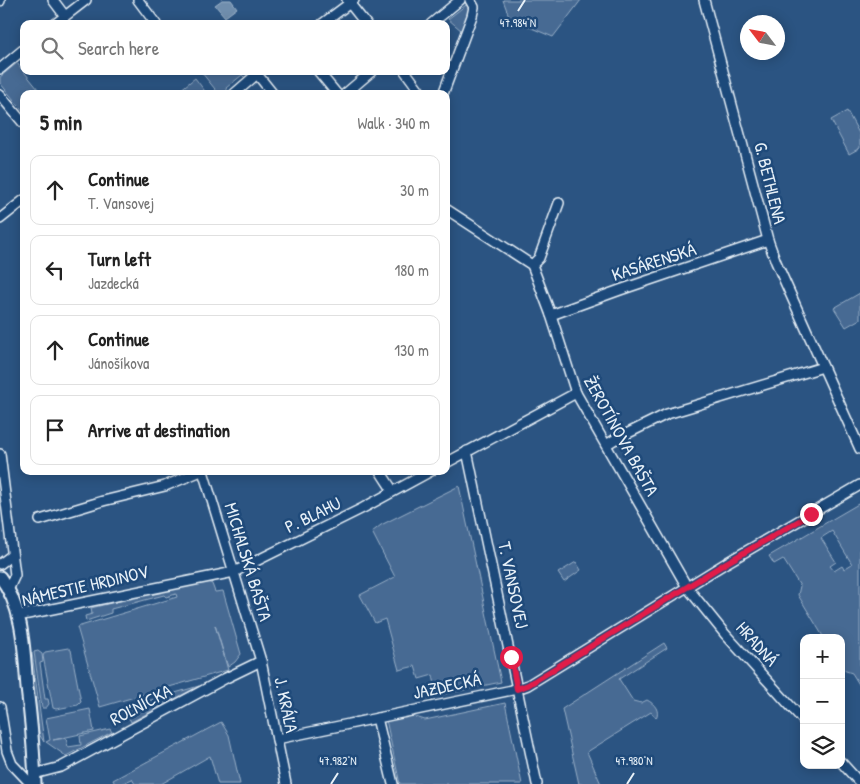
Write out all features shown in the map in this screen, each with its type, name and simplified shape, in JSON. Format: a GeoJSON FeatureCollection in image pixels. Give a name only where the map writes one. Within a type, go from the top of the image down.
{"type":"FeatureCollection","features":[{"type":"Feature","properties":{"kind":"main road"},"geometry":{"type":"LineString","coordinates":[[0,577],[9,588],[18,616]]}},
{"type":"Feature","properties":{"kind":"main road","name":"NÁMESTIE HRDINOV"},"geometry":{"type":"LineString","coordinates":[[18,616],[21,627],[34,781]]}},
{"type":"Feature","properties":{"kind":"street"},"geometry":{"type":"LineString","coordinates":[[52,0],[65,16]]}},
{"type":"Feature","properties":{"kind":"street"},"geometry":{"type":"LineString","coordinates":[[60,20],[86,0]]}},
{"type":"Feature","properties":{"kind":"street"},"geometry":{"type":"LineString","coordinates":[[138,0],[153,20]]}},
{"type":"Feature","properties":{"kind":"street"},"geometry":{"type":"LineString","coordinates":[[436,20],[460,0]]}},
{"type":"Feature","properties":{"kind":"street","name":"G. BETHLENA"},"geometry":{"type":"LineString","coordinates":[[704,0],[768,240],[776,262],[860,449]]}},
{"type":"Feature","properties":{"kind":"street"},"geometry":{"type":"LineString","coordinates":[[327,20],[350,1],[363,20]]}},
{"type":"Feature","properties":{"kind":"street"},"geometry":{"type":"LineString","coordinates":[[444,90],[472,16],[472,3]]}},
{"type":"Feature","properties":{"kind":"street"},"geometry":{"type":"LineString","coordinates":[[0,68],[20,52]]}},
{"type":"Feature","properties":{"kind":"street"},"geometry":{"type":"LineString","coordinates":[[239,90],[256,75]]}},
{"type":"Feature","properties":{"kind":"street"},"geometry":{"type":"LineString","coordinates":[[258,75],[270,90]]}},
{"type":"Feature","properties":{"kind":"street"},"geometry":{"type":"LineString","coordinates":[[321,75],[334,90]]}},
{"type":"Feature","properties":{"kind":"street"},"geometry":{"type":"LineString","coordinates":[[350,90],[367,75]]}},
{"type":"Feature","properties":{"kind":"street"},"geometry":{"type":"LineString","coordinates":[[408,75],[419,90]]}},
{"type":"Feature","properties":{"kind":"street"},"geometry":{"type":"LineString","coordinates":[[0,95],[20,119]]}},
{"type":"Feature","properties":{"kind":"street"},"geometry":{"type":"LineString","coordinates":[[450,212],[532,266],[539,258],[559,202]]}},
{"type":"Feature","properties":{"kind":"street"},"geometry":{"type":"LineString","coordinates":[[0,219],[20,203]]}},
{"type":"Feature","properties":{"kind":"street","name":"KASÁRENSKÁ"},"geometry":{"type":"LineString","coordinates":[[551,315],[768,240]]}},
{"type":"Feature","properties":{"kind":"street","name":"ŽEROTÍNOVA BAŠTA"},"geometry":{"type":"LineString","coordinates":[[532,266],[551,315],[576,392],[687,587]]}},
{"type":"Feature","properties":{"kind":"street"},"geometry":{"type":"LineString","coordinates":[[606,445],[667,414],[823,367]]}},
{"type":"Feature","properties":{"kind":"street"},"geometry":{"type":"LineString","coordinates":[[450,461],[576,392]]}},
{"type":"Feature","properties":{"kind":"street","name":"T. VANSOVEJ"},"geometry":{"type":"LineString","coordinates":[[467,451],[537,784]]}},
{"type":"Feature","properties":{"kind":"street"},"geometry":{"type":"LineString","coordinates":[[0,454],[15,574],[9,588]]}},
{"type":"Feature","properties":{"kind":"street"},"geometry":{"type":"LineString","coordinates":[[40,520],[103,501],[166,486],[192,475]]}},
{"type":"Feature","properties":{"kind":"street","name":"MICHALSKÁ BAŠTA"},"geometry":{"type":"LineString","coordinates":[[203,475],[261,662]]}},
{"type":"Feature","properties":{"kind":"street"},"geometry":{"type":"LineString","coordinates":[[383,475],[393,491]]}},
{"type":"Feature","properties":{"kind":"street","name":"P. BLAHU"},"geometry":{"type":"LineString","coordinates":[[234,572],[364,508],[423,475]]}},
{"type":"Feature","properties":{"kind":"street","name":"JAZDECKÁ"},"geometry":{"type":"LineString","coordinates":[[277,739],[517,689],[528,685],[726,563],[860,485]]}},
{"type":"Feature","properties":{"kind":"street"},"geometry":{"type":"LineString","coordinates":[[0,564],[12,555]]}},
{"type":"Feature","properties":{"kind":"street","name":"NÁMESTIE HRDINOV"},"geometry":{"type":"LineString","coordinates":[[18,616],[41,609],[234,572]]}},
{"type":"Feature","properties":{"kind":"street","name":"HRADNÁ"},"geometry":{"type":"LineString","coordinates":[[687,587],[725,634],[800,717]]}},
{"type":"Feature","properties":{"kind":"street","name":"J. KRÁĽA"},"geometry":{"type":"LineString","coordinates":[[261,662],[286,784]]}},
{"type":"Feature","properties":{"kind":"street","name":"ROĽNÍCKA"},"geometry":{"type":"LineString","coordinates":[[34,781],[226,678],[261,662]]}},
{"type":"Feature","properties":{"kind":"street"},"geometry":{"type":"LineString","coordinates":[[0,707],[7,750],[12,764],[34,781]]}},
{"type":"Feature","properties":{"kind":"street"},"geometry":{"type":"LineString","coordinates":[[377,718],[393,784]]}},
{"type":"Feature","properties":{"kind":"street"},"geometry":{"type":"LineString","coordinates":[[845,766],[860,783]]}},
{"type":"Feature","properties":{"kind":"shaded area"},"geometry":{"type":"Polygon","coordinates":[[[222,0],[231,0],[237,8],[225,17],[215,5],[222,0]]]}},
{"type":"Feature","properties":{"kind":"shaded area"},"geometry":{"type":"Polygon","coordinates":[[[503,0],[581,0],[553,37],[510,19],[503,0]]]}},
{"type":"Feature","properties":{"kind":"shaded area"},"geometry":{"type":"Polygon","coordinates":[[[466,5],[471,9],[462,31],[448,19],[466,5]]]}},
{"type":"Feature","properties":{"kind":"shaded area"},"geometry":{"type":"Polygon","coordinates":[[[17,63],[20,67],[20,75],[27,75],[39,90],[20,90],[20,107],[0,83],[0,77],[17,63]]]}},
{"type":"Feature","properties":{"kind":"shaded area"},"geometry":{"type":"Polygon","coordinates":[[[204,75],[242,75],[226,88],[227,90],[216,90],[204,75]]]}},
{"type":"Feature","properties":{"kind":"shaded area"},"geometry":{"type":"Polygon","coordinates":[[[242,75],[251,75],[246,79],[242,75]]]}},
{"type":"Feature","properties":{"kind":"shaded area"},"geometry":{"type":"Polygon","coordinates":[[[195,78],[204,90],[180,90],[195,78]]]}},
{"type":"Feature","properties":{"kind":"shaded area"},"geometry":{"type":"Polygon","coordinates":[[[847,111],[860,135],[860,148],[849,154],[831,120],[847,111]]]}},
{"type":"Feature","properties":{"kind":"shaded area"},"geometry":{"type":"Polygon","coordinates":[[[860,293],[860,319],[846,327],[834,308],[860,293]]]}},
{"type":"Feature","properties":{"kind":"shaded area"},"geometry":{"type":"Polygon","coordinates":[[[459,486],[501,682],[437,695],[433,675],[419,679],[415,666],[399,670],[385,619],[375,623],[360,595],[395,577],[372,532],[381,525],[459,486]]]}},
{"type":"Feature","properties":{"kind":"shaded area"},"geometry":{"type":"Polygon","coordinates":[[[860,503],[860,686],[852,673],[845,671],[845,634],[822,634],[798,595],[800,586],[783,559],[774,564],[769,556],[860,503]],[[832,531],[821,538],[836,562],[830,566],[834,571],[842,566],[844,569],[852,564],[832,531]]]}},
{"type":"Feature","properties":{"kind":"shaded area"},"geometry":{"type":"Polygon","coordinates":[[[576,562],[581,570],[564,582],[558,573],[576,562]]]}},
{"type":"Feature","properties":{"kind":"shaded area"},"geometry":{"type":"Polygon","coordinates":[[[205,580],[212,584],[215,592],[223,591],[241,654],[235,662],[228,667],[215,625],[228,670],[100,707],[77,627],[177,597],[176,594],[166,597],[164,595],[111,609],[111,613],[86,621],[85,616],[92,614],[91,608],[205,580]]]}},
{"type":"Feature","properties":{"kind":"shaded area"},"geometry":{"type":"Polygon","coordinates":[[[664,643],[667,648],[619,679],[633,701],[641,703],[647,700],[654,706],[657,710],[656,718],[651,712],[587,752],[601,784],[579,784],[562,709],[664,643]]]}},
{"type":"Feature","properties":{"kind":"shaded area"},"geometry":{"type":"Polygon","coordinates":[[[68,648],[71,650],[81,702],[78,705],[56,709],[53,708],[43,656],[45,652],[68,648]]]}},
{"type":"Feature","properties":{"kind":"shaded area"},"geometry":{"type":"Polygon","coordinates":[[[38,651],[42,654],[43,662],[40,663],[45,699],[48,699],[49,704],[46,708],[42,708],[34,652],[38,651]]]}},
{"type":"Feature","properties":{"kind":"shaded area"},"geometry":{"type":"Polygon","coordinates":[[[30,653],[32,653],[44,742],[39,734],[30,653]]]}},
{"type":"Feature","properties":{"kind":"shaded area"},"geometry":{"type":"Polygon","coordinates":[[[199,686],[131,722],[124,708],[127,707],[199,686]]]}},
{"type":"Feature","properties":{"kind":"shaded area"},"geometry":{"type":"Polygon","coordinates":[[[505,703],[522,784],[400,784],[386,720],[409,715],[425,720],[505,703]]]}},
{"type":"Feature","properties":{"kind":"shaded area"},"geometry":{"type":"Polygon","coordinates":[[[90,709],[94,731],[53,740],[66,738],[68,747],[81,745],[80,736],[110,729],[112,732],[66,756],[46,742],[50,740],[46,718],[90,709]]]}},
{"type":"Feature","properties":{"kind":"shaded area"},"geometry":{"type":"Polygon","coordinates":[[[221,722],[229,735],[240,784],[218,784],[210,756],[161,784],[135,784],[132,779],[121,784],[115,784],[113,780],[221,722]]]}},
{"type":"Feature","properties":{"kind":"route"},"geometry":{"type":"LineString","coordinates":[[511,657],[517,689],[528,685],[726,563],[811,514]]}}]}
